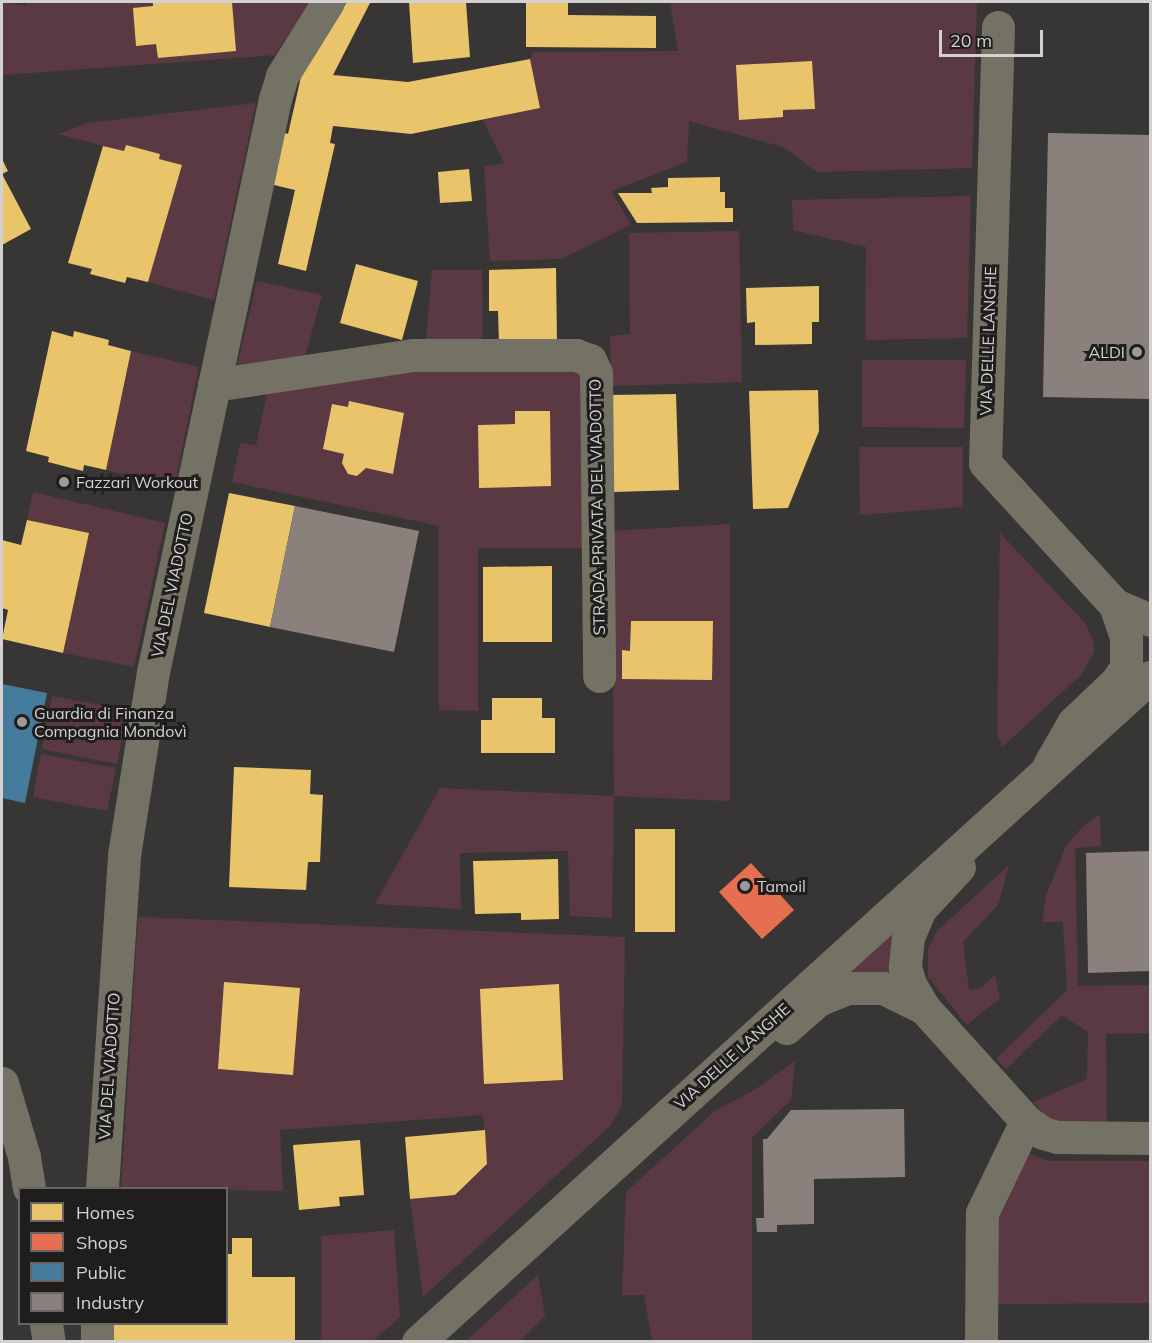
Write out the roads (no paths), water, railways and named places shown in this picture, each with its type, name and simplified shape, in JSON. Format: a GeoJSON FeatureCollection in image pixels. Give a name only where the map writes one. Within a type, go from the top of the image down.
{"type":"FeatureCollection","features":[{"type":"Feature","properties":{"kind":"main road","name":"VIA DELLE LANGHE"},"geometry":{"type":"LineString","coordinates":[[418,1341],[1150,676]]}},
{"type":"Feature","properties":{"kind":"street","name":"VIA DEL VIADOTTO"},"geometry":{"type":"LineString","coordinates":[[102,1187],[130,808],[153,672],[275,99],[282,76],[328,2]]}},
{"type":"Feature","properties":{"kind":"street","name":"VIA DELLE LANGHE"},"geometry":{"type":"LineString","coordinates":[[998,27],[985,463],[1115,605],[1126,636],[1126,667],[1117,681],[1073,723],[1046,770]]}},
{"type":"Feature","properties":{"kind":"street","name":"STRADA PRIVATA DEL VIADOTTO"},"geometry":{"type":"LineString","coordinates":[[214,385],[413,355],[576,355],[591,360],[596,373],[599,676]]}},
{"type":"Feature","properties":{"kind":"street","name":"VIA DELLE LANGHE"},"geometry":{"type":"LineString","coordinates":[[1115,605],[1150,620]]}},
{"type":"Feature","properties":{"kind":"street"},"geometry":{"type":"LineString","coordinates":[[963,845],[956,873],[920,909],[908,937],[905,968],[910,984],[924,1008],[1026,1121],[1043,1133],[1057,1137],[1150,1138]]}},
{"type":"Feature","properties":{"kind":"street"},"geometry":{"type":"LineString","coordinates":[[746,1043],[778,1035],[818,1000],[848,988],[884,987],[924,1008]]}},
{"type":"Feature","properties":{"kind":"street"},"geometry":{"type":"LineString","coordinates":[[2,1083],[19,1138],[28,1187]]}},
{"type":"Feature","properties":{"kind":"street"},"geometry":{"type":"LineString","coordinates":[[981,1341],[982,1213],[1026,1121]]}},
{"type":"Feature","properties":{"kind":"street"},"geometry":{"type":"LineString","coordinates":[[26,1325],[26,1341]]}},
{"type":"Feature","properties":{"kind":"street"},"geometry":{"type":"LineString","coordinates":[[46,1325],[49,1341]]}},
{"type":"Feature","properties":{"kind":"street"},"geometry":{"type":"LineString","coordinates":[[97,1325],[97,1341]]}},
{"type":"Feature","properties":{"kind":"place","name":"ALDI"},"geometry":{"type":"Point","coordinates":[1137,352]}},
{"type":"Feature","properties":{"kind":"place","name":"Fazzari Workout"},"geometry":{"type":"Point","coordinates":[64,482]}},
{"type":"Feature","properties":{"kind":"place","name":"Guardia di Finanza Compagnia Mondovì"},"geometry":{"type":"Point","coordinates":[22,722]}},
{"type":"Feature","properties":{"kind":"place","name":"Tamoil"},"geometry":{"type":"Point","coordinates":[745,886]}}]}
